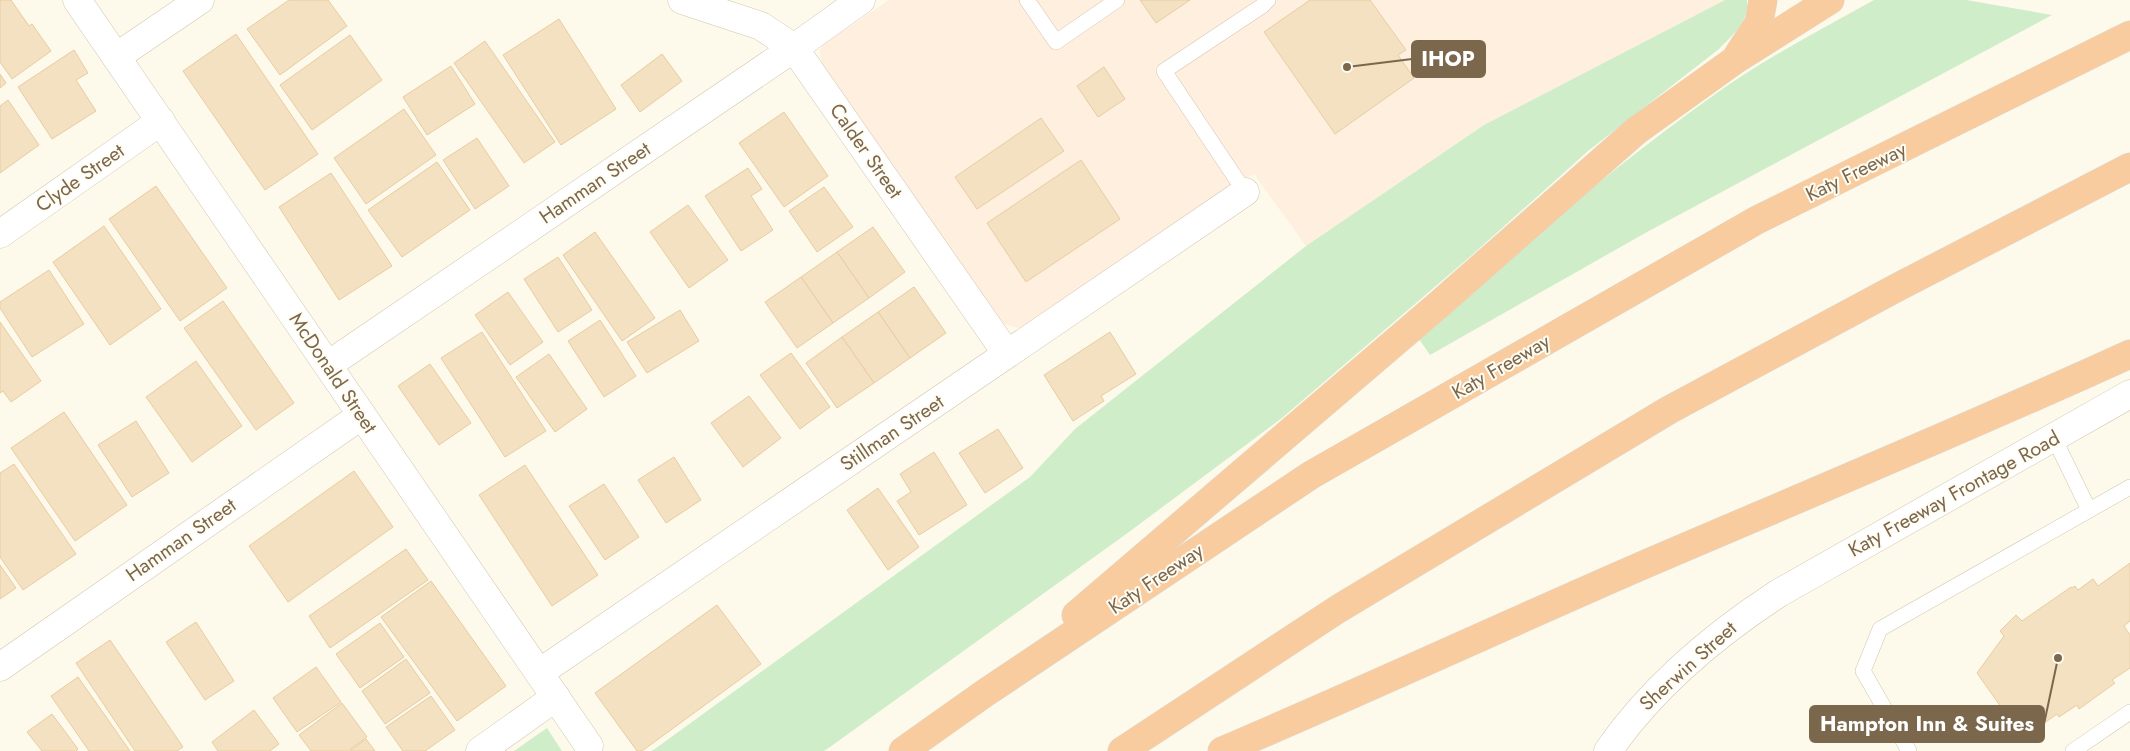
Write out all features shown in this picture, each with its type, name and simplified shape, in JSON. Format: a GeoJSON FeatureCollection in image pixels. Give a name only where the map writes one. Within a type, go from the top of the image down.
{"type":"FeatureCollection","features":[{"type":"Feature","properties":{"kind":"highway"},"geometry":{"type":"LineString","coordinates":[[1735,60],[1759,23],[1764,0]]}},
{"type":"Feature","properties":{"kind":"highway"},"geometry":{"type":"LineString","coordinates":[[985,692],[1436,307],[1636,131],[1735,60],[1830,0]]}},
{"type":"Feature","properties":{"kind":"highway","name":"Katy Freeway"},"geometry":{"type":"LineString","coordinates":[[903,751],[985,692],[1328,466],[1758,220],[2130,35]]}},
{"type":"Feature","properties":{"kind":"highway"},"geometry":{"type":"LineString","coordinates":[[1122,751],[1338,609],[1670,410],[1898,287],[2130,168]]}},
{"type":"Feature","properties":{"kind":"highway"},"geometry":{"type":"LineString","coordinates":[[1222,751],[1377,685],[1638,568],[2028,401],[2130,354]]}},
{"type":"Feature","properties":{"kind":"street","name":"McDonald Street"},"geometry":{"type":"LineString","coordinates":[[78,0],[589,746]]}},
{"type":"Feature","properties":{"kind":"street"},"geometry":{"type":"LineString","coordinates":[[116,57],[200,0]]}},
{"type":"Feature","properties":{"kind":"street","name":"Calder Street"},"geometry":{"type":"LineString","coordinates":[[682,0],[761,26],[794,48],[1007,354]]}},
{"type":"Feature","properties":{"kind":"street","name":"Hamman Street"},"geometry":{"type":"LineString","coordinates":[[328,365],[794,48],[861,0]]}},
{"type":"Feature","properties":{"kind":"street","name":"Clyde Street"},"geometry":{"type":"LineString","coordinates":[[0,234],[161,121]]}},
{"type":"Feature","properties":{"kind":"street","name":"Stillman Street"},"geometry":{"type":"LineString","coordinates":[[539,673],[1245,192]]}},
{"type":"Feature","properties":{"kind":"street","name":"Katy Freeway Frontage Road"},"geometry":{"type":"LineString","coordinates":[[1779,593],[2130,394]]}},
{"type":"Feature","properties":{"kind":"street","name":"Hamman Street"},"geometry":{"type":"LineString","coordinates":[[0,666],[362,415]]}},
{"type":"Feature","properties":{"kind":"street","name":"Sherwin Street"},"geometry":{"type":"LineString","coordinates":[[1608,751],[1631,719],[1678,669],[1737,621],[1779,593]]}},
{"type":"Feature","properties":{"kind":"street"},"geometry":{"type":"LineString","coordinates":[[480,751],[556,698]]}},
{"type":"Feature","properties":{"kind":"lane"},"geometry":{"type":"LineString","coordinates":[[1027,0],[1056,42],[1117,0]]}},
{"type":"Feature","properties":{"kind":"lane"},"geometry":{"type":"LineString","coordinates":[[1245,192],[1164,71],[1262,6],[1268,0]]}},
{"type":"Feature","properties":{"kind":"lane"},"geometry":{"type":"LineString","coordinates":[[2054,438],[2089,510]]}},
{"type":"Feature","properties":{"kind":"lane"},"geometry":{"type":"LineString","coordinates":[[1909,751],[1863,671],[1880,629],[2130,487]]}},
{"type":"Feature","properties":{"kind":"lane"},"geometry":{"type":"LineString","coordinates":[[2073,751],[2130,712]]}},
{"type":"Feature","properties":{"kind":"shaded area"},"geometry":{"type":"Polygon","coordinates":[[[889,0],[1725,0],[1484,125],[1306,246],[1254,174],[1031,325],[1019,328],[1000,323],[823,65],[820,50],[824,44],[889,0]]]}},
{"type":"Feature","properties":{"kind":"green space"},"geometry":{"type":"Polygon","coordinates":[[[1725,0],[1747,0],[1747,8],[1746,15],[1739,28],[1719,49],[1588,151],[1472,255],[1282,418],[1129,532],[830,747],[824,751],[652,751],[1030,477],[1075,429],[1306,246],[1484,125],[1725,0]]]}},
{"type":"Feature","properties":{"kind":"green space"},"geometry":{"type":"Polygon","coordinates":[[[1874,0],[1966,0],[2052,15],[1647,232],[1430,355],[1417,336],[1637,152],[1752,69],[1874,0]]]}},
{"type":"Feature","properties":{"kind":"green space"},"geometry":{"type":"Polygon","coordinates":[[[547,728],[562,751],[514,751],[547,728]]]}},
{"type":"Feature","properties":{"kind":"building"},"geometry":{"type":"Polygon","coordinates":[[[0,0],[11,0],[29,26],[32,24],[51,51],[12,79],[0,62],[0,0]]]}},
{"type":"Feature","properties":{"kind":"building"},"geometry":{"type":"Polygon","coordinates":[[[289,0],[328,0],[347,26],[280,75],[247,29],[289,0]]]}},
{"type":"Feature","properties":{"kind":"building"},"geometry":{"type":"Polygon","coordinates":[[[1140,0],[1190,0],[1156,23],[1140,0]]]}},
{"type":"Feature","properties":{"kind":"building"},"geometry":{"type":"Polygon","coordinates":[[[1310,0],[1370,0],[1406,50],[1398,55],[1414,78],[1335,134],[1264,32],[1310,0]]]}},
{"type":"Feature","properties":{"kind":"building"},"geometry":{"type":"Polygon","coordinates":[[[559,19],[616,109],[561,145],[503,55],[559,19]]]}},
{"type":"Feature","properties":{"kind":"building"},"geometry":{"type":"Polygon","coordinates":[[[236,34],[318,154],[265,190],[183,71],[236,34]]]}},
{"type":"Feature","properties":{"kind":"building"},"geometry":{"type":"Polygon","coordinates":[[[350,35],[382,80],[312,130],[280,85],[350,35]]]}},
{"type":"Feature","properties":{"kind":"building"},"geometry":{"type":"Polygon","coordinates":[[[485,41],[555,142],[524,163],[454,63],[485,41]]]}},
{"type":"Feature","properties":{"kind":"building"},"geometry":{"type":"Polygon","coordinates":[[[74,50],[88,73],[76,80],[96,111],[52,139],[18,87],[74,50]]]}},
{"type":"Feature","properties":{"kind":"building"},"geometry":{"type":"Polygon","coordinates":[[[662,54],[682,81],[640,112],[621,85],[662,54]]]}},
{"type":"Feature","properties":{"kind":"building"},"geometry":{"type":"Polygon","coordinates":[[[451,66],[475,104],[427,135],[403,97],[451,66]]]}},
{"type":"Feature","properties":{"kind":"building"},"geometry":{"type":"Polygon","coordinates":[[[1104,67],[1125,99],[1098,117],[1077,86],[1104,67]]]}},
{"type":"Feature","properties":{"kind":"building"},"geometry":{"type":"Polygon","coordinates":[[[0,74],[6,83],[0,88],[0,74]]]}},
{"type":"Feature","properties":{"kind":"building"},"geometry":{"type":"Polygon","coordinates":[[[8,100],[39,145],[0,173],[0,106],[8,100]]]}},
{"type":"Feature","properties":{"kind":"building"},"geometry":{"type":"Polygon","coordinates":[[[404,109],[436,155],[366,204],[334,158],[404,109]]]}},
{"type":"Feature","properties":{"kind":"building"},"geometry":{"type":"Polygon","coordinates":[[[784,112],[828,176],[784,207],[739,143],[784,112]]]}},
{"type":"Feature","properties":{"kind":"building"},"geometry":{"type":"Polygon","coordinates":[[[1041,118],[1064,151],[977,209],[955,177],[1041,118]]]}},
{"type":"Feature","properties":{"kind":"building"},"geometry":{"type":"Polygon","coordinates":[[[477,138],[509,186],[475,209],[443,160],[477,138]]]}},
{"type":"Feature","properties":{"kind":"building"},"geometry":{"type":"Polygon","coordinates":[[[1081,160],[1120,219],[1026,282],[987,223],[1081,160]]]}},
{"type":"Feature","properties":{"kind":"building"},"geometry":{"type":"Polygon","coordinates":[[[437,162],[470,210],[402,257],[368,210],[437,162]]]}},
{"type":"Feature","properties":{"kind":"building"},"geometry":{"type":"Polygon","coordinates":[[[748,168],[762,189],[751,196],[773,230],[741,251],[705,196],[748,168]]]}},
{"type":"Feature","properties":{"kind":"building"},"geometry":{"type":"Polygon","coordinates":[[[331,173],[392,266],[339,300],[279,207],[331,173]]]}},
{"type":"Feature","properties":{"kind":"building"},"geometry":{"type":"Polygon","coordinates":[[[156,186],[227,288],[180,321],[109,219],[156,186]]]}},
{"type":"Feature","properties":{"kind":"building"},"geometry":{"type":"Polygon","coordinates":[[[824,187],[853,227],[817,252],[789,211],[824,187]]]}},
{"type":"Feature","properties":{"kind":"building"},"geometry":{"type":"Polygon","coordinates":[[[688,205],[728,260],[689,288],[650,232],[688,205]]]}},
{"type":"Feature","properties":{"kind":"building"},"geometry":{"type":"Polygon","coordinates":[[[104,226],[161,309],[110,345],[53,262],[104,226]]]}},
{"type":"Feature","properties":{"kind":"building"},"geometry":{"type":"Polygon","coordinates":[[[873,227],[905,272],[869,298],[837,252],[873,227]]]}},
{"type":"Feature","properties":{"kind":"building"},"geometry":{"type":"Polygon","coordinates":[[[595,232],[655,318],[622,341],[563,255],[595,232]]]}},
{"type":"Feature","properties":{"kind":"building"},"geometry":{"type":"Polygon","coordinates":[[[837,252],[869,298],[833,323],[801,277],[837,252]]]}},
{"type":"Feature","properties":{"kind":"building"},"geometry":{"type":"Polygon","coordinates":[[[558,257],[592,310],[558,332],[524,279],[558,257]]]}},
{"type":"Feature","properties":{"kind":"building"},"geometry":{"type":"Polygon","coordinates":[[[49,270],[84,324],[32,357],[0,308],[0,302],[49,270]]]}},
{"type":"Feature","properties":{"kind":"building"},"geometry":{"type":"Polygon","coordinates":[[[801,277],[833,323],[797,348],[765,302],[801,277]]]}},
{"type":"Feature","properties":{"kind":"building"},"geometry":{"type":"Polygon","coordinates":[[[914,287],[946,333],[910,358],[878,312],[914,287]]]}},
{"type":"Feature","properties":{"kind":"building"},"geometry":{"type":"Polygon","coordinates":[[[508,292],[543,342],[510,365],[475,315],[508,292]]]}},
{"type":"Feature","properties":{"kind":"building"},"geometry":{"type":"Polygon","coordinates":[[[223,301],[294,403],[256,430],[184,328],[223,301]]]}},
{"type":"Feature","properties":{"kind":"building"},"geometry":{"type":"Polygon","coordinates":[[[680,310],[699,341],[647,373],[627,342],[680,310]]]}},
{"type":"Feature","properties":{"kind":"building"},"geometry":{"type":"Polygon","coordinates":[[[878,312],[910,358],[874,383],[842,337],[878,312]]]}},
{"type":"Feature","properties":{"kind":"building"},"geometry":{"type":"Polygon","coordinates":[[[600,320],[636,376],[604,397],[568,341],[600,320]]]}},
{"type":"Feature","properties":{"kind":"building"},"geometry":{"type":"Polygon","coordinates":[[[0,322],[41,381],[11,402],[3,391],[0,393],[0,322]]]}},
{"type":"Feature","properties":{"kind":"building"},"geometry":{"type":"Polygon","coordinates":[[[482,332],[546,431],[505,457],[441,358],[482,332]]]}},
{"type":"Feature","properties":{"kind":"building"},"geometry":{"type":"Polygon","coordinates":[[[1110,332],[1136,374],[1101,396],[1104,401],[1073,421],[1044,375],[1110,332]]]}},
{"type":"Feature","properties":{"kind":"building"},"geometry":{"type":"Polygon","coordinates":[[[842,337],[874,383],[837,408],[806,363],[842,337]]]}},
{"type":"Feature","properties":{"kind":"building"},"geometry":{"type":"Polygon","coordinates":[[[791,353],[830,407],[800,429],[760,375],[791,353]]]}},
{"type":"Feature","properties":{"kind":"building"},"geometry":{"type":"Polygon","coordinates":[[[549,354],[587,409],[555,432],[516,377],[549,354]]]}},
{"type":"Feature","properties":{"kind":"building"},"geometry":{"type":"Polygon","coordinates":[[[196,361],[242,426],[192,462],[146,397],[196,361]]]}},
{"type":"Feature","properties":{"kind":"building"},"geometry":{"type":"Polygon","coordinates":[[[430,364],[471,423],[439,445],[398,386],[430,364]]]}},
{"type":"Feature","properties":{"kind":"building"},"geometry":{"type":"Polygon","coordinates":[[[749,396],[781,438],[743,467],[711,423],[749,396]]]}},
{"type":"Feature","properties":{"kind":"building"},"geometry":{"type":"Polygon","coordinates":[[[64,412],[127,505],[75,541],[11,448],[64,412]]]}},
{"type":"Feature","properties":{"kind":"building"},"geometry":{"type":"Polygon","coordinates":[[[136,421],[169,473],[132,497],[98,445],[136,421]]]}},
{"type":"Feature","properties":{"kind":"building"},"geometry":{"type":"Polygon","coordinates":[[[998,429],[1023,468],[985,493],[959,453],[998,429]]]}},
{"type":"Feature","properties":{"kind":"building"},"geometry":{"type":"Polygon","coordinates":[[[934,452],[967,505],[919,535],[897,501],[911,492],[900,474],[934,452]]]}},
{"type":"Feature","properties":{"kind":"building"},"geometry":{"type":"Polygon","coordinates":[[[674,457],[701,500],[666,523],[638,480],[674,457]]]}},
{"type":"Feature","properties":{"kind":"building"},"geometry":{"type":"Polygon","coordinates":[[[14,464],[76,554],[23,590],[0,557],[0,473],[14,464]]]}},
{"type":"Feature","properties":{"kind":"building"},"geometry":{"type":"Polygon","coordinates":[[[525,465],[598,575],[552,606],[479,495],[525,465]]]}},
{"type":"Feature","properties":{"kind":"building"},"geometry":{"type":"Polygon","coordinates":[[[354,471],[393,527],[288,602],[249,546],[354,471]]]}},
{"type":"Feature","properties":{"kind":"building"},"geometry":{"type":"Polygon","coordinates":[[[604,484],[639,537],[605,560],[569,506],[604,484]]]}},
{"type":"Feature","properties":{"kind":"building"},"geometry":{"type":"Polygon","coordinates":[[[878,488],[919,547],[888,570],[847,510],[878,488]]]}},
{"type":"Feature","properties":{"kind":"building"},"geometry":{"type":"Polygon","coordinates":[[[406,549],[428,580],[330,648],[309,616],[406,549]]]}},
{"type":"Feature","properties":{"kind":"building"},"geometry":{"type":"Polygon","coordinates":[[[2130,563],[2130,621],[2124,626],[2130,635],[2130,668],[2112,680],[2115,683],[2079,709],[2077,705],[2059,717],[2057,714],[2023,738],[1977,673],[2004,636],[2000,631],[2016,615],[2022,621],[2071,587],[2075,586],[2078,590],[2093,579],[2098,586],[2130,563]]]}},
{"type":"Feature","properties":{"kind":"building"},"geometry":{"type":"Polygon","coordinates":[[[0,565],[16,588],[0,599],[0,565]]]}},
{"type":"Feature","properties":{"kind":"building"},"geometry":{"type":"Polygon","coordinates":[[[431,581],[506,686],[457,721],[381,617],[431,581]]]}},
{"type":"Feature","properties":{"kind":"building"},"geometry":{"type":"Polygon","coordinates":[[[717,605],[761,664],[642,751],[637,751],[595,693],[717,605]]]}},
{"type":"Feature","properties":{"kind":"building"},"geometry":{"type":"Polygon","coordinates":[[[196,622],[234,681],[205,700],[166,642],[196,622]]]}},
{"type":"Feature","properties":{"kind":"building"},"geometry":{"type":"Polygon","coordinates":[[[380,623],[404,657],[360,688],[336,654],[380,623]]]}},
{"type":"Feature","properties":{"kind":"building"},"geometry":{"type":"Polygon","coordinates":[[[110,640],[183,747],[177,751],[135,751],[76,663],[110,640]]]}},
{"type":"Feature","properties":{"kind":"building"},"geometry":{"type":"Polygon","coordinates":[[[406,659],[430,693],[385,724],[362,691],[406,659]]]}},
{"type":"Feature","properties":{"kind":"building"},"geometry":{"type":"Polygon","coordinates":[[[316,667],[341,702],[297,732],[273,698],[316,667]]]}},
{"type":"Feature","properties":{"kind":"building"},"geometry":{"type":"Polygon","coordinates":[[[78,677],[130,751],[89,751],[51,696],[78,677]]]}},
{"type":"Feature","properties":{"kind":"building"},"geometry":{"type":"Polygon","coordinates":[[[431,696],[455,730],[425,751],[403,751],[386,727],[431,696]]]}},
{"type":"Feature","properties":{"kind":"building"},"geometry":{"type":"Polygon","coordinates":[[[342,703],[367,737],[348,751],[311,751],[299,735],[342,703]]]}},
{"type":"Feature","properties":{"kind":"building"},"geometry":{"type":"Polygon","coordinates":[[[254,710],[279,744],[270,751],[218,751],[212,742],[254,710]]]}},
{"type":"Feature","properties":{"kind":"building"},"geometry":{"type":"Polygon","coordinates":[[[52,714],[78,749],[76,751],[42,751],[27,732],[52,714]]]}},
{"type":"Feature","properties":{"kind":"building"},"geometry":{"type":"Polygon","coordinates":[[[366,739],[375,751],[350,751],[366,739]]]}},
{"type":"Feature","properties":{"kind":"place","name":"IHOP"},"geometry":{"type":"Point","coordinates":[1347,67]}},
{"type":"Feature","properties":{"kind":"place","name":"Hampton Inn & Suites"},"geometry":{"type":"Point","coordinates":[2058,658]}}]}
